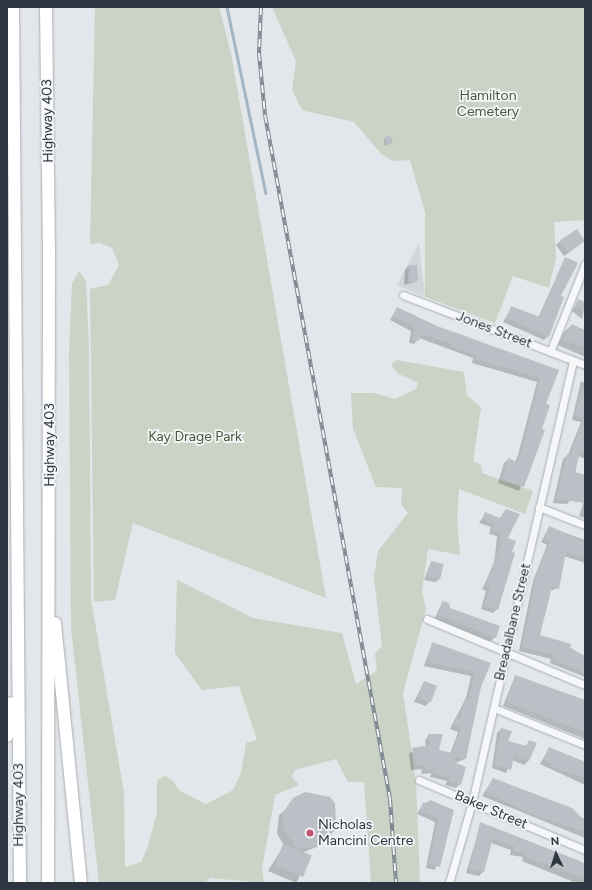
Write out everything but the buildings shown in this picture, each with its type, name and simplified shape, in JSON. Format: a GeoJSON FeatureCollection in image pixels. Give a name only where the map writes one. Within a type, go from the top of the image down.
{"type":"FeatureCollection","features":[{"type":"Feature","properties":{"kind":"highway","name":"Highway 403"},"geometry":{"type":"LineString","coordinates":[[13,7],[16,247],[16,662],[20,883]]}},
{"type":"Feature","properties":{"kind":"highway","name":"Highway 403"},"geometry":{"type":"LineString","coordinates":[[46,7],[49,246],[50,566],[48,883]]}},
{"type":"Feature","properties":{"kind":"highway"},"geometry":{"type":"LineString","coordinates":[[50,566],[81,883]]}},
{"type":"Feature","properties":{"kind":"highway"},"geometry":{"type":"LineString","coordinates":[[7,736],[16,662]]}},
{"type":"Feature","properties":{"kind":"street"},"geometry":{"type":"LineString","coordinates":[[550,352],[585,264]]}},
{"type":"Feature","properties":{"kind":"street","name":"Jones Street"},"geometry":{"type":"LineString","coordinates":[[403,295],[585,365]]}},
{"type":"Feature","properties":{"kind":"street","name":"Breadalbane Street"},"geometry":{"type":"LineString","coordinates":[[450,883],[472,802],[574,361]]}},
{"type":"Feature","properties":{"kind":"street"},"geometry":{"type":"LineString","coordinates":[[539,507],[585,525]]}},
{"type":"Feature","properties":{"kind":"street"},"geometry":{"type":"LineString","coordinates":[[427,620],[506,654],[585,685]]}},
{"type":"Feature","properties":{"kind":"street"},"geometry":{"type":"LineString","coordinates":[[494,708],[585,745]]}},
{"type":"Feature","properties":{"kind":"street","name":"Baker Street"},"geometry":{"type":"LineString","coordinates":[[420,780],[585,850]]}},
{"type":"Feature","properties":{"kind":"shaded area"},"geometry":{"type":"Polygon","coordinates":[[[419,243],[425,297],[397,285],[419,243]]]}},
{"type":"Feature","properties":{"kind":"green space","name":"Kay Drage Park"},"geometry":{"type":"Polygon","coordinates":[[[95,7],[219,7],[231,53],[326,598],[133,523],[115,600],[94,602],[90,289],[108,285],[119,265],[112,248],[100,243],[90,244],[95,7]]]}},
{"type":"Feature","properties":{"kind":"green space","name":"Hamilton Cemetery"},"geometry":{"type":"Polygon","coordinates":[[[272,7],[585,7],[585,220],[554,222],[556,257],[549,288],[513,276],[495,323],[425,297],[425,212],[410,160],[393,161],[382,155],[354,122],[302,110],[292,90],[296,61],[272,7]]]}},
{"type":"Feature","properties":{"kind":"green space"},"geometry":{"type":"Polygon","coordinates":[[[79,271],[86,281],[89,346],[91,599],[124,793],[125,867],[141,862],[147,849],[157,813],[157,780],[165,776],[172,780],[180,791],[206,804],[233,790],[241,773],[246,743],[257,740],[239,686],[202,690],[175,653],[177,580],[253,618],[342,633],[356,684],[377,671],[375,654],[382,646],[374,577],[378,551],[408,513],[401,504],[402,488],[376,487],[353,429],[351,393],[374,393],[395,399],[416,389],[418,383],[397,373],[391,364],[397,360],[464,372],[467,395],[481,408],[473,461],[481,465],[482,473],[533,491],[525,514],[459,489],[457,518],[460,555],[428,549],[422,591],[426,609],[403,693],[416,781],[420,883],[371,883],[364,782],[348,782],[336,759],[295,770],[292,777],[299,785],[275,795],[262,869],[264,883],[210,878],[205,883],[99,883],[71,628],[69,355],[72,284],[79,271]]]}},
{"type":"Feature","properties":{"kind":"waterway"},"geometry":{"type":"LineString","coordinates":[[227,7],[266,193]]}},
{"type":"Feature","properties":{"kind":"railway"},"geometry":{"type":"LineString","coordinates":[[261,7],[259,53],[265,115],[390,799],[396,883]]}},
{"type":"Feature","properties":{"kind":"place","name":"Nicholas Mancini Centre"},"geometry":{"type":"Point","coordinates":[310,833]}}]}
